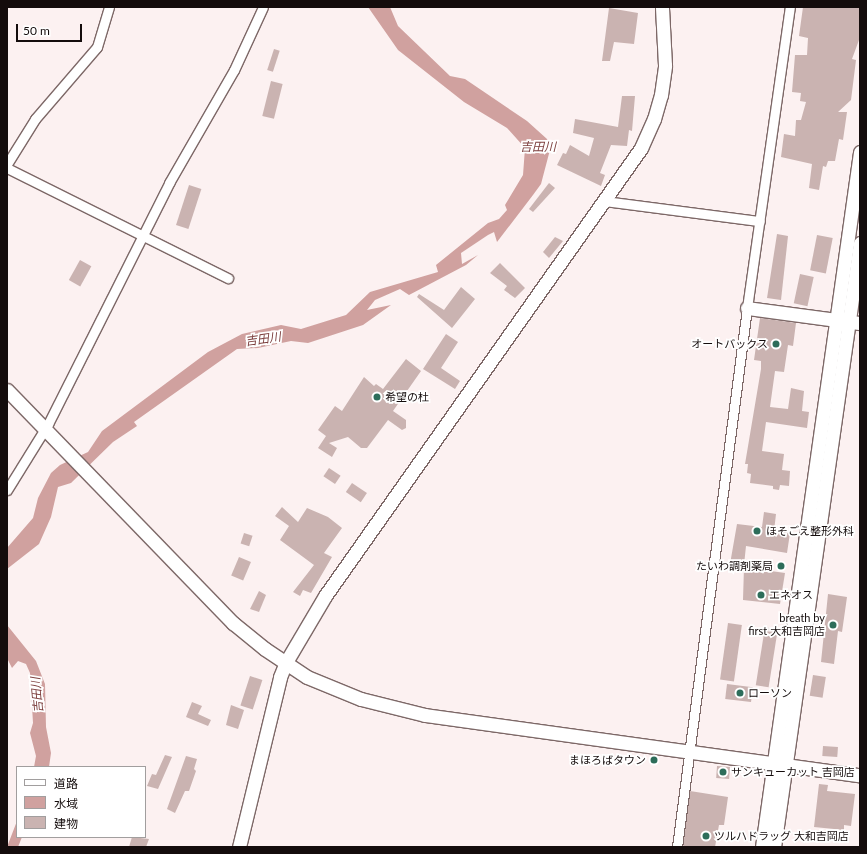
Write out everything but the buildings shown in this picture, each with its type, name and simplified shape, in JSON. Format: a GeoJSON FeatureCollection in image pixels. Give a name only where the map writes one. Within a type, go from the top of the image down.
{"type":"FeatureCollection","features":[{"type":"Feature","properties":{"kind":"street"},"geometry":{"type":"LineString","coordinates":[[7,164],[35,119],[97,47],[109,7]]}},
{"type":"Feature","properties":{"kind":"street"},"geometry":{"type":"LineString","coordinates":[[7,490],[45,429],[192,139],[234,70],[263,7]]}},
{"type":"Feature","properties":{"kind":"street"},"geometry":{"type":"LineString","coordinates":[[239,847],[280,677],[286,662],[325,596],[641,148],[654,119],[665,65],[662,7]]}},
{"type":"Feature","properties":{"kind":"street"},"geometry":{"type":"LineString","coordinates":[[677,847],[747,308],[790,7]]}},
{"type":"Feature","properties":{"kind":"street"},"geometry":{"type":"LineString","coordinates":[[848,321],[860,152]]}},
{"type":"Feature","properties":{"kind":"street"},"geometry":{"type":"LineString","coordinates":[[7,168],[142,237],[228,278]]}},
{"type":"Feature","properties":{"kind":"street"},"geometry":{"type":"LineString","coordinates":[[605,201],[760,221]]}},
{"type":"Feature","properties":{"kind":"street"},"geometry":{"type":"LineString","coordinates":[[762,847],[779,765],[860,243]]}},
{"type":"Feature","properties":{"kind":"street"},"geometry":{"type":"LineString","coordinates":[[747,308],[848,321]]}},
{"type":"Feature","properties":{"kind":"street"},"geometry":{"type":"LineString","coordinates":[[7,390],[61,445],[95,483],[233,623],[307,677],[384,706],[487,725],[860,775]]}},
{"type":"Feature","properties":{"kind":"street"},"geometry":{"type":"LineString","coordinates":[[774,847],[779,765]]}},
{"type":"Feature","properties":{"kind":"water","name":"吉田川"},"geometry":{"type":"Polygon","coordinates":[[[368,7],[390,7],[398,26],[450,76],[465,79],[527,121],[547,139],[551,146],[541,184],[497,242],[494,232],[461,253],[462,264],[478,255],[466,265],[409,295],[400,289],[375,300],[367,310],[391,305],[363,325],[308,343],[291,341],[258,348],[237,349],[134,422],[137,426],[113,442],[71,483],[58,487],[51,517],[39,544],[7,569],[7,548],[33,518],[38,498],[51,473],[60,465],[88,452],[102,431],[208,352],[242,334],[281,325],[301,329],[346,315],[370,292],[438,272],[436,265],[488,223],[499,219],[507,210],[505,205],[523,175],[525,148],[507,128],[464,102],[398,50],[368,7]]]}},
{"type":"Feature","properties":{"kind":"water","name":"吉田川"},"geometry":{"type":"Polygon","coordinates":[[[7,625],[36,661],[45,684],[46,727],[51,753],[49,766],[34,766],[36,756],[30,733],[33,723],[30,673],[26,664],[18,661],[12,668],[7,658],[7,625]]]}},
{"type":"Feature","properties":{"kind":"water"},"geometry":{"type":"Polygon","coordinates":[[[16,824],[16,838],[22,838],[18,847],[7,847],[16,824]]]}},
{"type":"Feature","properties":{"kind":"place","name":"オートバックス"},"geometry":{"type":"Point","coordinates":[776,344]}},
{"type":"Feature","properties":{"kind":"place","name":"希望の杜"},"geometry":{"type":"Point","coordinates":[377,397]}},
{"type":"Feature","properties":{"kind":"place","name":"ほそごえ整形外科"},"geometry":{"type":"Point","coordinates":[757,531]}},
{"type":"Feature","properties":{"kind":"place","name":"たいわ調剤薬局"},"geometry":{"type":"Point","coordinates":[781,566]}},
{"type":"Feature","properties":{"kind":"place","name":"エネオス"},"geometry":{"type":"Point","coordinates":[761,595]}},
{"type":"Feature","properties":{"kind":"place","name":"breath by first 大和吉岡店"},"geometry":{"type":"Point","coordinates":[833,625]}},
{"type":"Feature","properties":{"kind":"place","name":"ローソン"},"geometry":{"type":"Point","coordinates":[740,693]}},
{"type":"Feature","properties":{"kind":"place","name":"まほろばタウン"},"geometry":{"type":"Point","coordinates":[654,760]}},
{"type":"Feature","properties":{"kind":"place","name":"サンキューカット 吉岡店"},"geometry":{"type":"Point","coordinates":[723,772]}},
{"type":"Feature","properties":{"kind":"place","name":"ツルハドラッグ 大和吉岡店"},"geometry":{"type":"Point","coordinates":[706,836]}}]}
